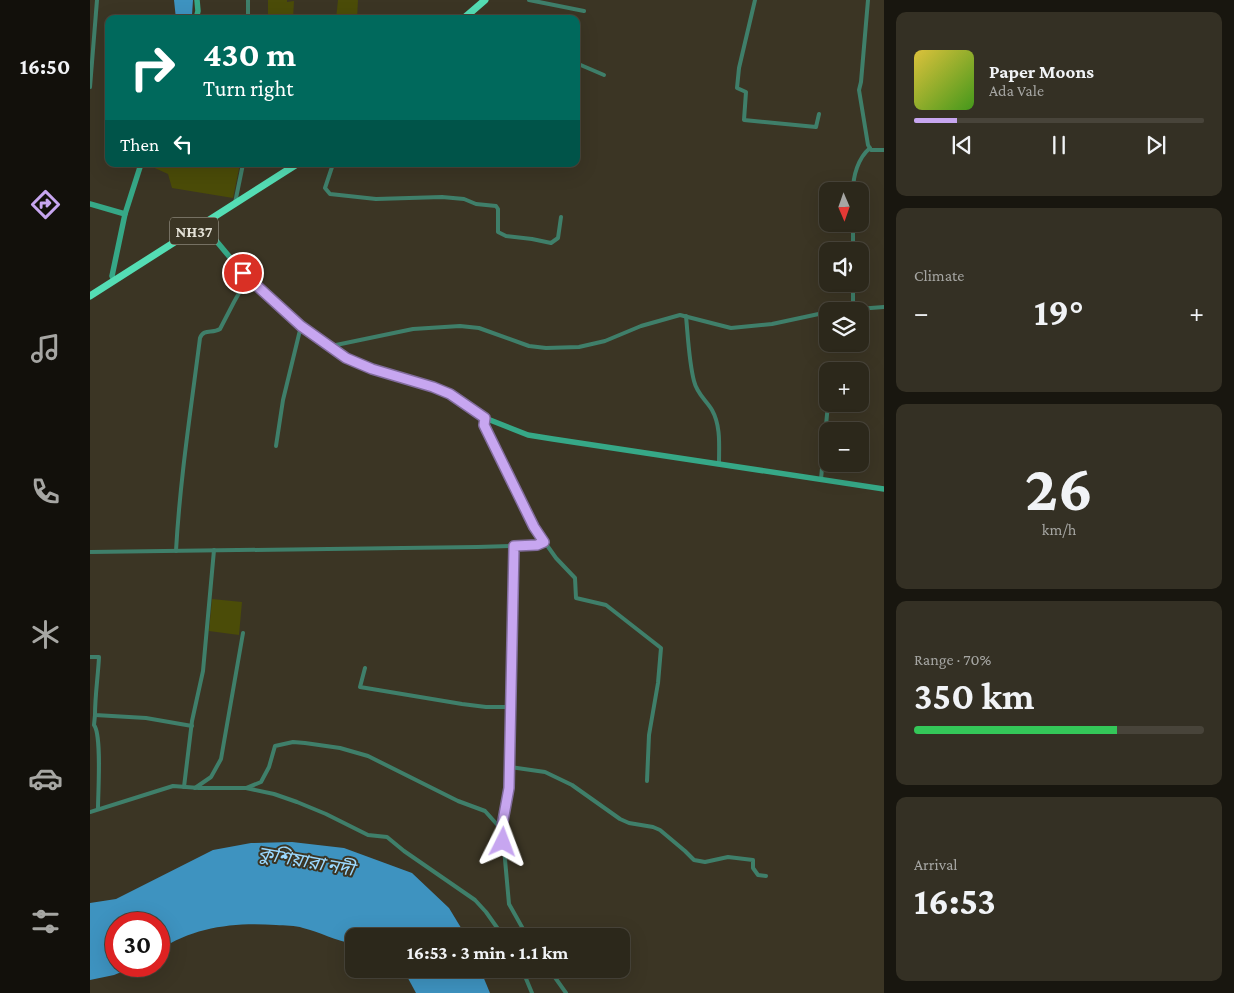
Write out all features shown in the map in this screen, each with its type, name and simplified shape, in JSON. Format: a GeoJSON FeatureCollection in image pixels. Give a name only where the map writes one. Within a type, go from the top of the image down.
{"type":"FeatureCollection","features":[{"type":"Feature","properties":{"kind":"highway"},"geometry":{"type":"LineString","coordinates":[[468,15],[485,0]]}},
{"type":"Feature","properties":{"kind":"highway","name":"NH37"},"geometry":{"type":"LineString","coordinates":[[90,296],[292,167]]}},
{"type":"Feature","properties":{"kind":"main road"},"geometry":{"type":"LineString","coordinates":[[197,0],[197,15]]}},
{"type":"Feature","properties":{"kind":"main road"},"geometry":{"type":"LineString","coordinates":[[114,280],[112,276],[125,214],[140,167]]}},
{"type":"Feature","properties":{"kind":"main road"},"geometry":{"type":"LineString","coordinates":[[90,204],[125,214]]}},
{"type":"Feature","properties":{"kind":"main road"},"geometry":{"type":"LineString","coordinates":[[203,225],[248,277],[301,326],[331,348],[355,362],[372,369],[450,394],[485,418],[528,435],[884,489]]}},
{"type":"Feature","properties":{"kind":"street"},"geometry":{"type":"LineString","coordinates":[[90,87],[97,0]]}},
{"type":"Feature","properties":{"kind":"street"},"geometry":{"type":"LineString","coordinates":[[248,0],[248,15]]}},
{"type":"Feature","properties":{"kind":"street"},"geometry":{"type":"LineString","coordinates":[[530,0],[584,11]]}},
{"type":"Feature","properties":{"kind":"street"},"geometry":{"type":"LineString","coordinates":[[756,0],[739,68],[737,88],[746,92],[744,120],[816,127],[819,114]]}},
{"type":"Feature","properties":{"kind":"street"},"geometry":{"type":"LineString","coordinates":[[868,0],[859,90],[870,148]]}},
{"type":"Feature","properties":{"kind":"street"},"geometry":{"type":"LineString","coordinates":[[580,65],[604,75]]}},
{"type":"Feature","properties":{"kind":"street"},"geometry":{"type":"LineString","coordinates":[[870,148],[871,150],[884,150]]}},
{"type":"Feature","properties":{"kind":"street"},"geometry":{"type":"LineString","coordinates":[[853,182],[856,171],[870,148]]}},
{"type":"Feature","properties":{"kind":"street"},"geometry":{"type":"LineString","coordinates":[[235,204],[242,167]]}},
{"type":"Feature","properties":{"kind":"street"},"geometry":{"type":"LineString","coordinates":[[332,167],[325,188],[330,194],[376,199],[442,196],[464,199],[476,204],[496,206],[498,209],[498,232],[506,236],[532,238],[551,243],[558,238],[561,217]]}},
{"type":"Feature","properties":{"kind":"street"},"geometry":{"type":"LineString","coordinates":[[176,550],[180,489],[200,338],[202,333],[206,331],[217,331],[220,329],[248,277]]}},
{"type":"Feature","properties":{"kind":"street"},"geometry":{"type":"LineString","coordinates":[[869,308],[884,307]]}},
{"type":"Feature","properties":{"kind":"street"},"geometry":{"type":"LineString","coordinates":[[331,348],[336,345],[413,328],[460,326],[479,328],[529,346],[546,348],[579,347],[605,341],[641,326],[680,315],[731,328],[772,324],[819,314]]}},
{"type":"Feature","properties":{"kind":"street"},"geometry":{"type":"LineString","coordinates":[[686,316],[694,380],[698,393],[716,417],[719,430],[719,463]]}},
{"type":"Feature","properties":{"kind":"street"},"geometry":{"type":"LineString","coordinates":[[276,446],[283,400],[301,326]]}},
{"type":"Feature","properties":{"kind":"street"},"geometry":{"type":"LineString","coordinates":[[821,479],[827,412]]}},
{"type":"Feature","properties":{"kind":"street"},"geometry":{"type":"LineString","coordinates":[[485,418],[484,425],[534,527],[544,542],[575,578],[576,598],[606,605],[661,648],[658,683],[649,735],[647,781]]}},
{"type":"Feature","properties":{"kind":"street"},"geometry":{"type":"LineString","coordinates":[[90,552],[514,546],[537,545],[544,542]]}},
{"type":"Feature","properties":{"kind":"street"},"geometry":{"type":"LineString","coordinates":[[514,546],[510,767],[509,788],[502,830],[508,904],[522,928]]}},
{"type":"Feature","properties":{"kind":"street"},"geometry":{"type":"LineString","coordinates":[[184,787],[192,726],[204,671],[214,550]]}},
{"type":"Feature","properties":{"kind":"street"},"geometry":{"type":"LineString","coordinates":[[196,788],[211,777],[222,759],[242,633]]}},
{"type":"Feature","properties":{"kind":"street"},"geometry":{"type":"LineString","coordinates":[[90,657],[100,657],[95,692],[94,726],[97,729],[98,748],[98,808]]}},
{"type":"Feature","properties":{"kind":"street"},"geometry":{"type":"LineString","coordinates":[[365,668],[360,687],[462,704],[486,707],[511,707]]}},
{"type":"Feature","properties":{"kind":"street"},"geometry":{"type":"LineString","coordinates":[[95,715],[152,719],[192,726]]}},
{"type":"Feature","properties":{"kind":"street"},"geometry":{"type":"LineString","coordinates":[[246,788],[261,782],[269,767],[275,746],[293,742],[340,748],[368,756],[484,812],[502,830]]}},
{"type":"Feature","properties":{"kind":"street"},"geometry":{"type":"LineString","coordinates":[[510,767],[545,772],[572,785],[620,819],[660,830],[694,860],[706,862],[728,857],[753,860],[753,868],[758,875],[766,876]]}},
{"type":"Feature","properties":{"kind":"street"},"geometry":{"type":"LineString","coordinates":[[90,812],[173,786],[246,788],[274,794],[326,814],[368,835],[387,837],[404,852],[475,900],[497,928]]}},
{"type":"Feature","properties":{"kind":"street"},"geometry":{"type":"LineString","coordinates":[[526,978],[532,993]]}},
{"type":"Feature","properties":{"kind":"street"},"geometry":{"type":"LineString","coordinates":[[555,978],[566,993]]}},
{"type":"Feature","properties":{"kind":"shaded area"},"geometry":{"type":"Polygon","coordinates":[[[268,0],[294,1],[293,15],[268,15],[268,0]]]}},
{"type":"Feature","properties":{"kind":"shaded area"},"geometry":{"type":"Polygon","coordinates":[[[338,0],[358,0],[357,15],[336,15],[338,0]]]}},
{"type":"Feature","properties":{"kind":"shaded area"},"geometry":{"type":"Polygon","coordinates":[[[153,167],[239,167],[233,198],[172,188],[168,174],[153,167]]]}},
{"type":"Feature","properties":{"kind":"shaded area"},"geometry":{"type":"Polygon","coordinates":[[[212,599],[242,602],[239,635],[209,631],[212,599]]]}},
{"type":"Feature","properties":{"kind":"water"},"geometry":{"type":"Polygon","coordinates":[[[174,0],[193,0],[192,15],[176,15],[174,0]]]}},
{"type":"Feature","properties":{"kind":"water","name":"কুশিয়ারা নদী"},"geometry":{"type":"Polygon","coordinates":[[[292,842],[344,848],[412,873],[449,908],[461,928],[345,928],[345,942],[297,926],[245,924],[200,931],[170,943],[170,912],[105,912],[105,977],[90,980],[90,903],[116,899],[213,850],[251,843],[292,842]]]}},
{"type":"Feature","properties":{"kind":"water"},"geometry":{"type":"Polygon","coordinates":[[[408,978],[484,978],[490,993],[416,993],[408,978]]]}},
{"type":"Feature","properties":{"kind":"route"},"geometry":{"type":"LineString","coordinates":[[243,273],[301,326],[346,358],[372,369],[450,394],[485,418],[484,425],[534,527],[544,542],[537,545],[514,546],[509,788],[502,826],[503,842]]}}]}
